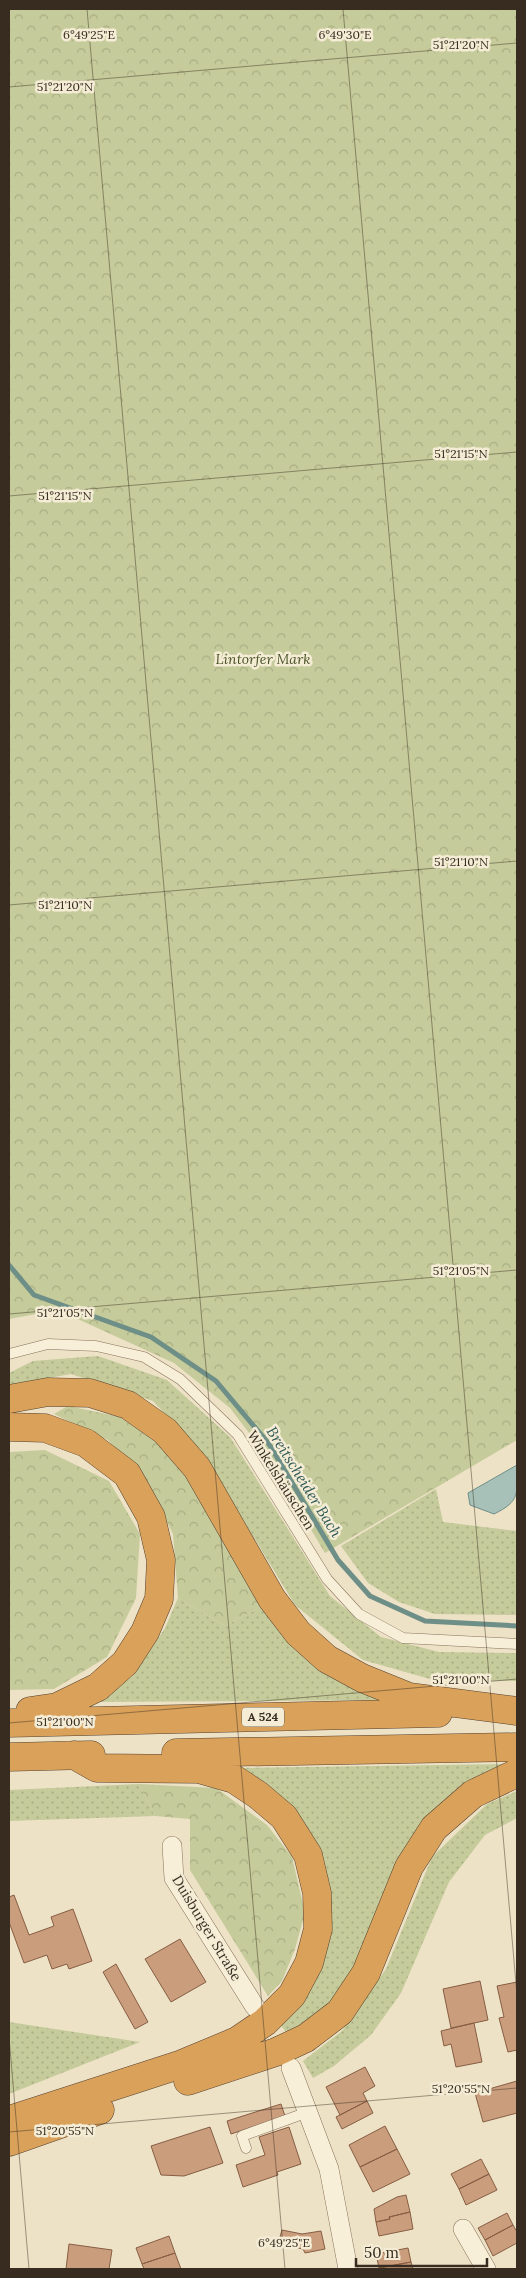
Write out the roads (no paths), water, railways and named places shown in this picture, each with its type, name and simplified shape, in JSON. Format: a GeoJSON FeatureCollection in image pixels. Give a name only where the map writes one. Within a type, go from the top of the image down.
{"type":"FeatureCollection","features":[{"type":"Feature","properties":{"kind":"highway"},"geometry":{"type":"LineString","coordinates":[[9,1399],[48,1392],[90,1394],[128,1405],[165,1431],[198,1468],[272,1599],[298,1633],[327,1659],[362,1678],[409,1697],[517,1711]]}},
{"type":"Feature","properties":{"kind":"highway"},"geometry":{"type":"LineString","coordinates":[[9,1427],[45,1428],[86,1443],[127,1474],[151,1517],[161,1560],[159,1598],[145,1632],[125,1663],[98,1688],[57,1707],[9,1713]]}},
{"type":"Feature","properties":{"kind":"highway","name":"A 524"},"geometry":{"type":"LineString","coordinates":[[9,1723],[517,1711]]}},
{"type":"Feature","properties":{"kind":"highway"},"geometry":{"type":"LineString","coordinates":[[9,1757],[517,1747]]}},
{"type":"Feature","properties":{"kind":"highway"},"geometry":{"type":"LineString","coordinates":[[9,2120],[182,2064],[237,2041],[265,2022],[292,1995],[309,1962],[318,1929],[317,1893],[308,1855],[284,1817],[258,1795],[234,1779],[200,1769],[97,1768],[74,1755]]}},
{"type":"Feature","properties":{"kind":"highway"},"geometry":{"type":"LineString","coordinates":[[9,2142],[276,2052],[306,2038],[340,2012],[366,1973],[409,1867],[434,1828],[473,1794],[517,1773]]}},
{"type":"Feature","properties":{"kind":"highway"},"geometry":{"type":"LineString","coordinates":[[9,2155],[42,2130]]}},
{"type":"Feature","properties":{"kind":"street","name":"Duisburger Straße"},"geometry":{"type":"LineString","coordinates":[[172,1846],[174,1878],[255,2007]]}},
{"type":"Feature","properties":{"kind":"street"},"geometry":{"type":"LineString","coordinates":[[291,2068],[329,2169],[348,2269]]}},
{"type":"Feature","properties":{"kind":"street"},"geometry":{"type":"LineString","coordinates":[[463,2229],[486,2269]]}},
{"type":"Feature","properties":{"kind":"lane","name":"Winkelshäuschen"},"geometry":{"type":"LineString","coordinates":[[9,1354],[48,1344],[96,1346],[144,1357],[180,1379],[238,1435],[327,1578],[359,1614],[403,1638],[517,1644]]}},
{"type":"Feature","properties":{"kind":"lane"},"geometry":{"type":"LineString","coordinates":[[246,2148],[242,2136],[308,2112]]}},
{"type":"Feature","properties":{"kind":"water"},"geometry":{"type":"Polygon","coordinates":[[[517,1465],[516,1495],[509,1505],[494,1514],[470,1505],[468,1493],[517,1465]]]}},
{"type":"Feature","properties":{"kind":"waterway","name":"Breitscheider Bach"},"geometry":{"type":"LineString","coordinates":[[9,1265],[34,1295],[151,1337],[216,1381],[269,1444],[338,1560],[370,1596],[425,1621],[517,1626]]}},
{"type":"Feature","properties":{"kind":"park label","name":"Lintorfer Mark"},"geometry":{"type":"Point","coordinates":[263,659]}}]}
